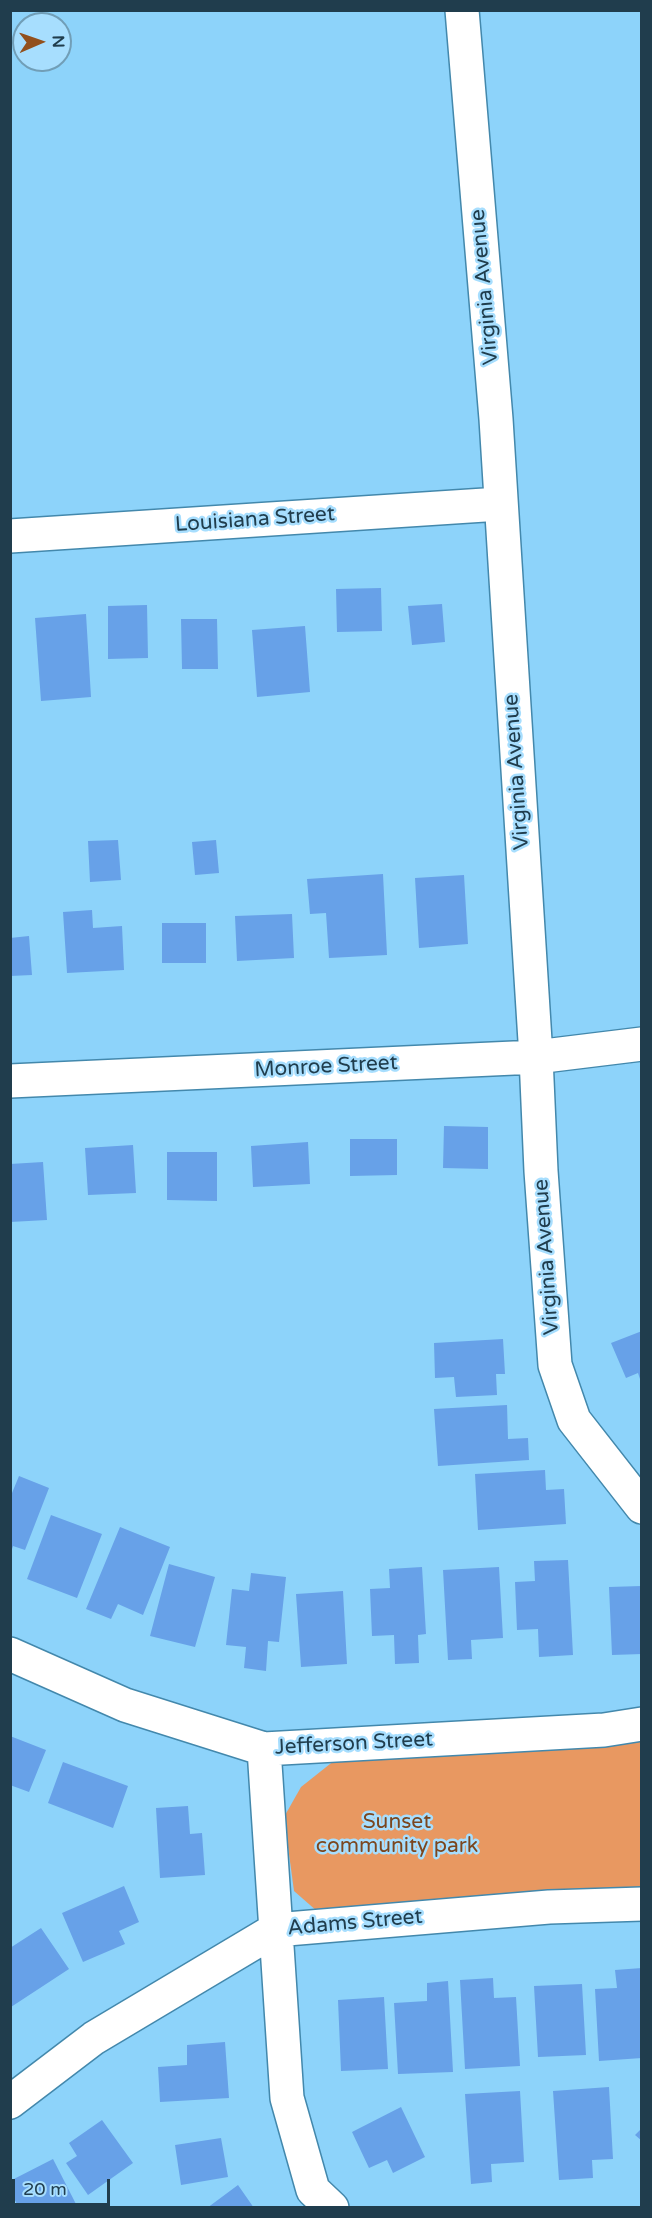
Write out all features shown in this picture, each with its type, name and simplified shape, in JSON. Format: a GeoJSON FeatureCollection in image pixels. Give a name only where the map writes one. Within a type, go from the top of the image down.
{"type":"FeatureCollection","features":[{"type":"Feature","properties":{"kind":"street","name":"Virginia Avenue"},"geometry":{"type":"LineString","coordinates":[[462,10],[496,419],[536,1057],[541,1171],[555,1365],[574,1420],[642,1507]]}},
{"type":"Feature","properties":{"kind":"street","name":"Louisiana Street"},"geometry":{"type":"LineString","coordinates":[[10,537],[500,504]]}},
{"type":"Feature","properties":{"kind":"street","name":"Monroe Street"},"geometry":{"type":"LineString","coordinates":[[10,1081],[536,1057],[642,1044]]}},
{"type":"Feature","properties":{"kind":"street","name":"Jefferson Street"},"geometry":{"type":"LineString","coordinates":[[10,1654],[125,1705],[264,1749],[604,1730],[642,1724]]}},
{"type":"Feature","properties":{"kind":"street"},"geometry":{"type":"LineString","coordinates":[[264,1749],[286,2098],[313,2190],[332,2208]]}},
{"type":"Feature","properties":{"kind":"street","name":"Adams Street"},"geometry":{"type":"LineString","coordinates":[[10,2102],[94,2038],[275,1930],[549,1907],[642,1904]]}},
{"type":"Feature","properties":{"kind":"green space","name":"Sunset community park"},"geometry":{"type":"Polygon","coordinates":[[[641,1735],[641,1891],[326,1919],[294,1891],[284,1817],[301,1787],[335,1760],[641,1735]]]}},
{"type":"Feature","properties":{"kind":"building"},"geometry":{"type":"Polygon","coordinates":[[[381,588],[382,631],[337,632],[336,589],[381,588]]]}},
{"type":"Feature","properties":{"kind":"building"},"geometry":{"type":"Polygon","coordinates":[[[442,604],[445,642],[412,645],[408,606],[442,604]]]}},
{"type":"Feature","properties":{"kind":"building"},"geometry":{"type":"Polygon","coordinates":[[[147,605],[148,658],[108,659],[108,606],[147,605]]]}},
{"type":"Feature","properties":{"kind":"building"},"geometry":{"type":"Polygon","coordinates":[[[86,614],[91,697],[41,701],[35,618],[86,614]]]}},
{"type":"Feature","properties":{"kind":"building"},"geometry":{"type":"Polygon","coordinates":[[[181,619],[217,619],[218,669],[182,669],[181,619]]]}},
{"type":"Feature","properties":{"kind":"building"},"geometry":{"type":"Polygon","coordinates":[[[305,626],[310,692],[257,697],[252,630],[305,626]]]}},
{"type":"Feature","properties":{"kind":"building"},"geometry":{"type":"Polygon","coordinates":[[[118,840],[121,880],[90,882],[88,841],[118,840]]]}},
{"type":"Feature","properties":{"kind":"building"},"geometry":{"type":"Polygon","coordinates":[[[216,840],[219,873],[195,875],[192,842],[216,840]]]}},
{"type":"Feature","properties":{"kind":"building"},"geometry":{"type":"Polygon","coordinates":[[[383,874],[387,955],[329,958],[326,913],[310,914],[307,879],[383,874]]]}},
{"type":"Feature","properties":{"kind":"building"},"geometry":{"type":"Polygon","coordinates":[[[464,875],[468,944],[419,948],[415,878],[464,875]]]}},
{"type":"Feature","properties":{"kind":"building"},"geometry":{"type":"Polygon","coordinates":[[[92,910],[93,928],[122,926],[124,970],[67,973],[63,912],[92,910]]]}},
{"type":"Feature","properties":{"kind":"building"},"geometry":{"type":"Polygon","coordinates":[[[292,914],[294,958],[237,961],[235,916],[292,914]]]}},
{"type":"Feature","properties":{"kind":"building"},"geometry":{"type":"Polygon","coordinates":[[[162,923],[206,923],[206,963],[162,963],[162,923]]]}},
{"type":"Feature","properties":{"kind":"building"},"geometry":{"type":"Polygon","coordinates":[[[29,936],[32,975],[10,976],[10,938],[29,936]]]}},
{"type":"Feature","properties":{"kind":"building"},"geometry":{"type":"Polygon","coordinates":[[[444,1126],[488,1127],[488,1169],[443,1168],[444,1126]]]}},
{"type":"Feature","properties":{"kind":"building"},"geometry":{"type":"Polygon","coordinates":[[[350,1139],[397,1139],[397,1175],[350,1176],[350,1139]]]}},
{"type":"Feature","properties":{"kind":"building"},"geometry":{"type":"Polygon","coordinates":[[[308,1142],[310,1184],[253,1187],[251,1146],[308,1142]]]}},
{"type":"Feature","properties":{"kind":"building"},"geometry":{"type":"Polygon","coordinates":[[[133,1145],[136,1193],[88,1195],[85,1148],[133,1145]]]}},
{"type":"Feature","properties":{"kind":"building"},"geometry":{"type":"Polygon","coordinates":[[[167,1152],[217,1152],[217,1201],[167,1200],[167,1152]]]}},
{"type":"Feature","properties":{"kind":"building"},"geometry":{"type":"Polygon","coordinates":[[[43,1162],[47,1220],[10,1222],[10,1164],[43,1162]]]}},
{"type":"Feature","properties":{"kind":"building"},"geometry":{"type":"Polygon","coordinates":[[[642,1331],[641,1382],[638,1373],[626,1378],[611,1343],[642,1331]]]}},
{"type":"Feature","properties":{"kind":"building"},"geometry":{"type":"Polygon","coordinates":[[[503,1339],[505,1374],[496,1374],[497,1395],[456,1397],[454,1377],[435,1378],[434,1343],[503,1339]]]}},
{"type":"Feature","properties":{"kind":"building"},"geometry":{"type":"Polygon","coordinates":[[[507,1405],[508,1439],[528,1438],[529,1460],[438,1466],[434,1409],[507,1405]]]}},
{"type":"Feature","properties":{"kind":"building"},"geometry":{"type":"Polygon","coordinates":[[[545,1470],[546,1490],[564,1489],[566,1524],[478,1530],[475,1474],[545,1470]]]}},
{"type":"Feature","properties":{"kind":"building"},"geometry":{"type":"Polygon","coordinates":[[[19,1476],[49,1488],[25,1550],[13,1546],[11,1552],[10,1492],[12,1493],[19,1476]]]}},
{"type":"Feature","properties":{"kind":"building"},"geometry":{"type":"Polygon","coordinates":[[[51,1515],[102,1534],[77,1598],[27,1579],[51,1515]]]}},
{"type":"Feature","properties":{"kind":"building"},"geometry":{"type":"Polygon","coordinates":[[[120,1527],[170,1547],[143,1615],[118,1604],[111,1619],[86,1609],[120,1527]]]}},
{"type":"Feature","properties":{"kind":"building"},"geometry":{"type":"Polygon","coordinates":[[[568,1560],[573,1655],[539,1657],[538,1629],[517,1630],[515,1582],[535,1581],[534,1561],[568,1560]]]}},
{"type":"Feature","properties":{"kind":"building"},"geometry":{"type":"Polygon","coordinates":[[[169,1564],[215,1577],[195,1647],[150,1636],[169,1564]]]}},
{"type":"Feature","properties":{"kind":"building"},"geometry":{"type":"Polygon","coordinates":[[[422,1567],[426,1634],[418,1635],[419,1663],[395,1664],[394,1635],[372,1636],[370,1589],[390,1588],[389,1569],[422,1567]]]}},
{"type":"Feature","properties":{"kind":"building"},"geometry":{"type":"Polygon","coordinates":[[[499,1567],[503,1638],[471,1640],[472,1659],[448,1660],[443,1570],[499,1567]]]}},
{"type":"Feature","properties":{"kind":"building"},"geometry":{"type":"Polygon","coordinates":[[[251,1573],[286,1577],[279,1642],[268,1641],[266,1671],[244,1668],[246,1647],[226,1645],[232,1589],[249,1591],[251,1573]]]}},
{"type":"Feature","properties":{"kind":"building"},"geometry":{"type":"Polygon","coordinates":[[[641,1586],[642,1654],[612,1655],[609,1587],[641,1586]]]}},
{"type":"Feature","properties":{"kind":"building"},"geometry":{"type":"Polygon","coordinates":[[[343,1591],[347,1664],[301,1667],[296,1594],[343,1591]]]}},
{"type":"Feature","properties":{"kind":"building"},"geometry":{"type":"Polygon","coordinates":[[[10,1736],[46,1750],[29,1792],[10,1785],[10,1736]]]}},
{"type":"Feature","properties":{"kind":"building"},"geometry":{"type":"Polygon","coordinates":[[[63,1762],[128,1786],[113,1828],[48,1803],[63,1762]]]}},
{"type":"Feature","properties":{"kind":"building"},"geometry":{"type":"Polygon","coordinates":[[[188,1806],[190,1834],[202,1833],[205,1875],[160,1878],[156,1808],[188,1806]]]}},
{"type":"Feature","properties":{"kind":"building"},"geometry":{"type":"Polygon","coordinates":[[[124,1886],[139,1922],[119,1931],[125,1944],[83,1962],[62,1913],[124,1886]]]}},
{"type":"Feature","properties":{"kind":"building"},"geometry":{"type":"Polygon","coordinates":[[[41,1928],[69,1969],[11,2007],[10,1948],[41,1928]]]}},
{"type":"Feature","properties":{"kind":"building"},"geometry":{"type":"Polygon","coordinates":[[[642,1968],[642,2058],[599,2061],[595,1989],[617,1988],[615,1970],[642,1968]]]}},
{"type":"Feature","properties":{"kind":"building"},"geometry":{"type":"Polygon","coordinates":[[[493,1978],[494,1998],[516,1997],[520,2066],[465,2069],[460,1980],[493,1978]]]}},
{"type":"Feature","properties":{"kind":"building"},"geometry":{"type":"Polygon","coordinates":[[[448,1981],[453,2072],[398,2074],[394,2003],[427,2001],[427,1983],[448,1981]]]}},
{"type":"Feature","properties":{"kind":"building"},"geometry":{"type":"Polygon","coordinates":[[[582,1984],[586,2055],[538,2057],[534,1986],[582,1984]]]}},
{"type":"Feature","properties":{"kind":"building"},"geometry":{"type":"Polygon","coordinates":[[[384,1997],[388,2069],[341,2071],[338,2000],[384,1997]]]}},
{"type":"Feature","properties":{"kind":"building"},"geometry":{"type":"Polygon","coordinates":[[[225,2042],[229,2098],[160,2102],[158,2067],[187,2065],[187,2045],[225,2042]]]}},
{"type":"Feature","properties":{"kind":"building"},"geometry":{"type":"Polygon","coordinates":[[[609,2087],[613,2159],[592,2160],[593,2178],[559,2180],[553,2091],[609,2087]]]}},
{"type":"Feature","properties":{"kind":"building"},"geometry":{"type":"Polygon","coordinates":[[[520,2091],[524,2162],[491,2164],[492,2182],[471,2184],[465,2094],[520,2091]]]}},
{"type":"Feature","properties":{"kind":"building"},"geometry":{"type":"Polygon","coordinates":[[[401,2107],[425,2157],[393,2173],[387,2160],[369,2168],[352,2132],[401,2107]]]}},
{"type":"Feature","properties":{"kind":"building"},"geometry":{"type":"Polygon","coordinates":[[[102,2120],[133,2163],[88,2195],[66,2163],[77,2156],[69,2143],[102,2120]]]}},
{"type":"Feature","properties":{"kind":"building"},"geometry":{"type":"Polygon","coordinates":[[[642,2128],[642,2141],[635,2135],[642,2128]]]}},
{"type":"Feature","properties":{"kind":"building"},"geometry":{"type":"Polygon","coordinates":[[[221,2138],[228,2177],[181,2185],[175,2145],[221,2138]]]}},
{"type":"Feature","properties":{"kind":"building"},"geometry":{"type":"Polygon","coordinates":[[[53,2159],[78,2208],[19,2208],[10,2191],[10,2181],[53,2159]]]}},
{"type":"Feature","properties":{"kind":"building"},"geometry":{"type":"Polygon","coordinates":[[[238,2185],[254,2208],[207,2208],[238,2185]]]}}]}
